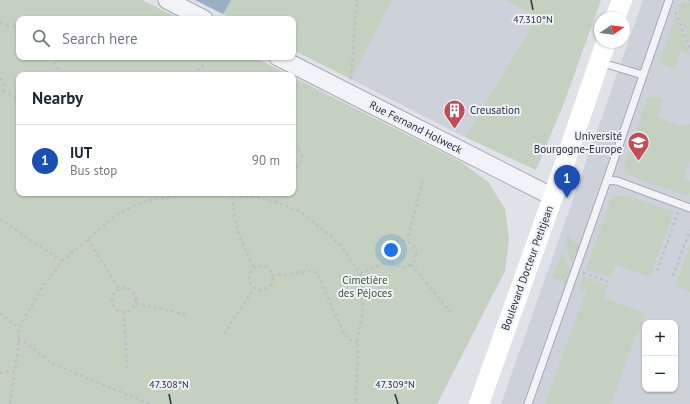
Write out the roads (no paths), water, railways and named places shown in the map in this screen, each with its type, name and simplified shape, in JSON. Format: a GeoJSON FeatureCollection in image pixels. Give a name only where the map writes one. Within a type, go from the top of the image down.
{"type":"FeatureCollection","features":[{"type":"Feature","properties":{"kind":"main road"},"geometry":{"type":"LineString","coordinates":[[617,12],[622,0]]}},
{"type":"Feature","properties":{"kind":"main road","name":"Boulevard Docteur Petitjean"},"geometry":{"type":"LineString","coordinates":[[479,404],[553,197],[604,48]]}},
{"type":"Feature","properties":{"kind":"street"},"geometry":{"type":"LineString","coordinates":[[174,1],[199,16]]}},
{"type":"Feature","properties":{"kind":"street","name":"Rue Fernand Holweck"},"geometry":{"type":"LineString","coordinates":[[284,60],[553,197]]}},
{"type":"Feature","properties":{"kind":"lane"},"geometry":{"type":"LineString","coordinates":[[528,404],[669,0]]}},
{"type":"Feature","properties":{"kind":"lane"},"geometry":{"type":"LineString","coordinates":[[599,62],[643,75]]}},
{"type":"Feature","properties":{"kind":"lane"},"geometry":{"type":"LineString","coordinates":[[607,180],[618,181],[690,208]]}},
{"type":"Feature","properties":{"kind":"water"},"geometry":{"type":"Polygon","coordinates":[[[195,0],[231,0],[223,14],[195,0]]]}},
{"type":"Feature","properties":{"kind":"place","name":"Creusation"},"geometry":{"type":"Point","coordinates":[455,130]}},
{"type":"Feature","properties":{"kind":"place","name":"Université Bourgogne-Europe"},"geometry":{"type":"Point","coordinates":[638,162]}},
{"type":"Feature","properties":{"kind":"place","name":"IUT"},"geometry":{"type":"Point","coordinates":[567,198]}},
{"type":"Feature","properties":{"kind":"park label","name":"Cimetière des Péjoces"},"geometry":{"type":"Point","coordinates":[365,286]}}]}
